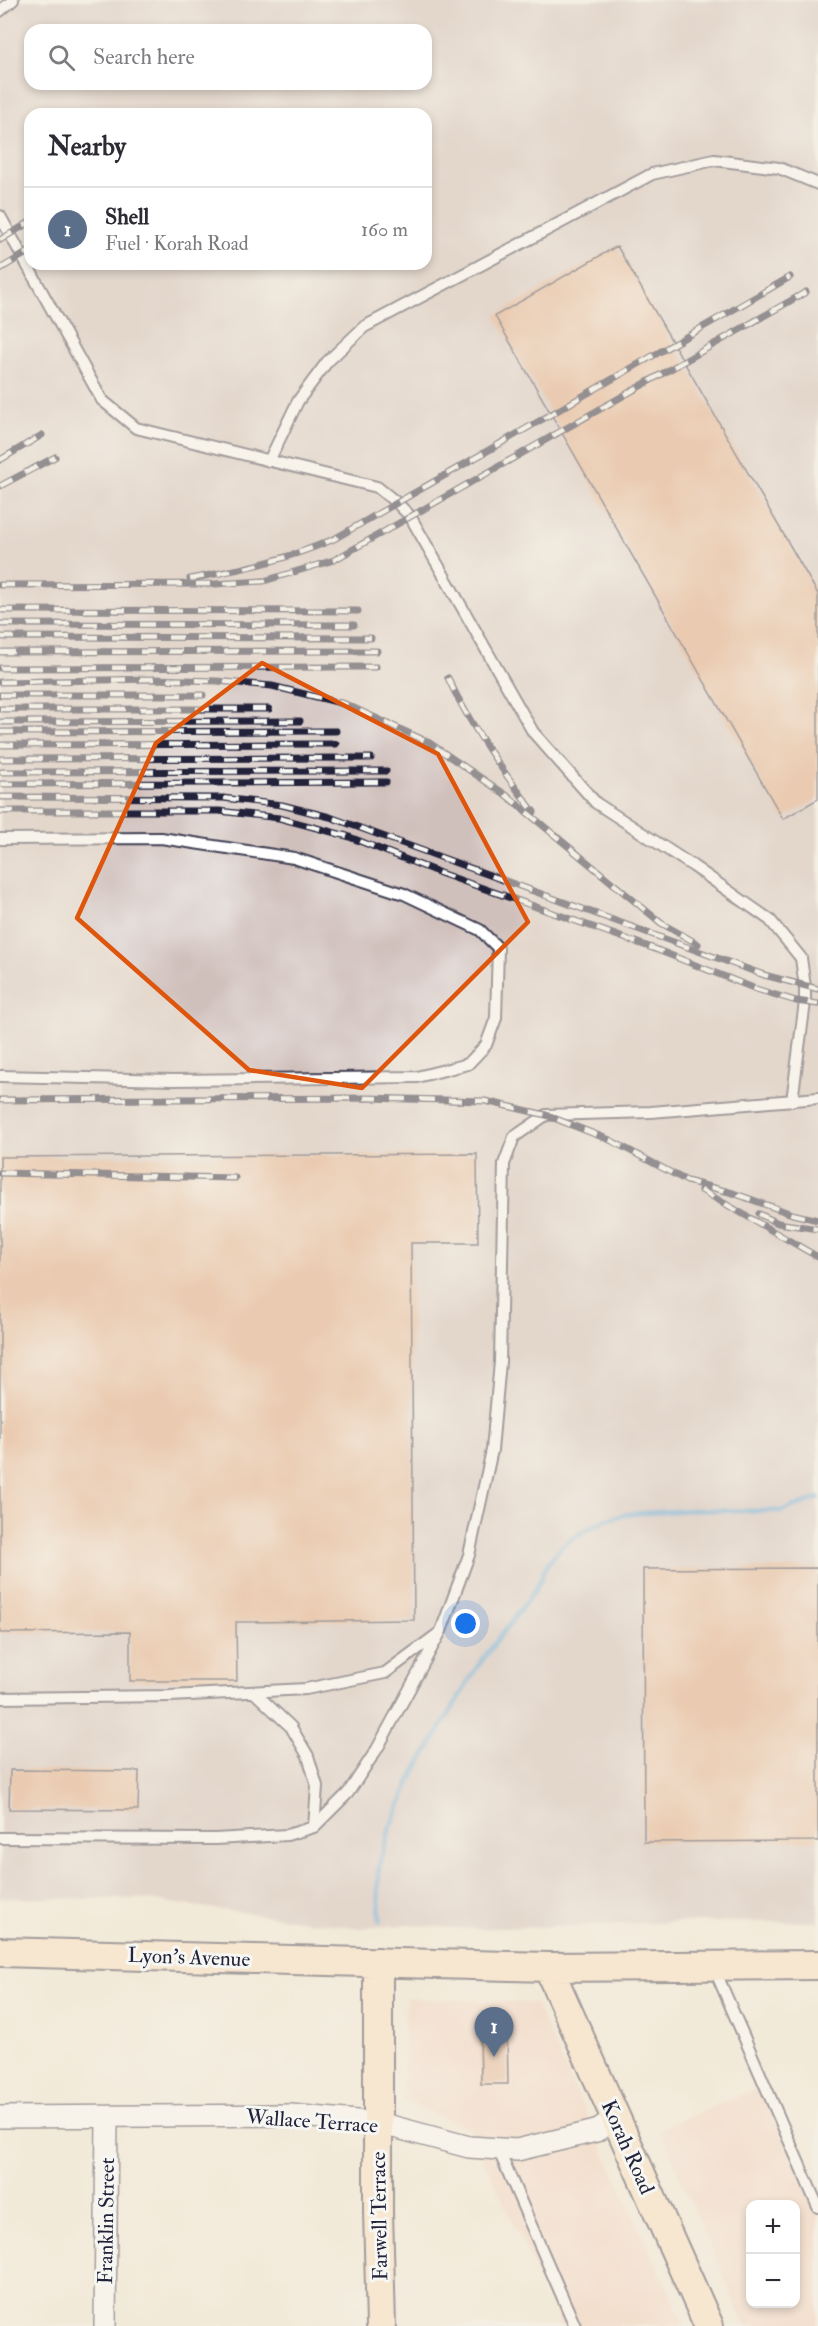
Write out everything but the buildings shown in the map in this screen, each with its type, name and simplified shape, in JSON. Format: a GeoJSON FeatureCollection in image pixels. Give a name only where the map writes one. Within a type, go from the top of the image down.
{"type":"FeatureCollection","features":[{"type":"Feature","properties":{"kind":"main road","name":"Lyon's Avenue"},"geometry":{"type":"LineString","coordinates":[[0,1952],[378,1962]]}},
{"type":"Feature","properties":{"kind":"main road"},"geometry":{"type":"LineString","coordinates":[[378,1962],[549,1966],[818,1965]]}},
{"type":"Feature","properties":{"kind":"main road","name":"Farwell Terrace"},"geometry":{"type":"LineString","coordinates":[[378,1962],[381,2326]]}},
{"type":"Feature","properties":{"kind":"main road","name":"Korah Road"},"geometry":{"type":"LineString","coordinates":[[549,1966],[709,2326]]}},
{"type":"Feature","properties":{"kind":"street","name":"Wallace Terrace"},"geometry":{"type":"LineString","coordinates":[[0,2117],[290,2115],[379,2123],[469,2147],[517,2150],[596,2131],[615,2118]]}},
{"type":"Feature","properties":{"kind":"street","name":"Franklin Street"},"geometry":{"type":"LineString","coordinates":[[105,2326],[107,2117]]}},
{"type":"Feature","properties":{"kind":"lane"},"geometry":{"type":"LineString","coordinates":[[0,11],[13,0]]}},
{"type":"Feature","properties":{"kind":"lane"},"geometry":{"type":"LineString","coordinates":[[269,461],[298,401],[327,362],[364,327],[652,174],[714,160],[779,168],[818,184]]}},
{"type":"Feature","properties":{"kind":"lane"},"geometry":{"type":"LineString","coordinates":[[0,216],[24,259]]}},
{"type":"Feature","properties":{"kind":"lane"},"geometry":{"type":"LineString","coordinates":[[30,270],[102,400],[136,428],[377,487],[410,516],[533,732],[596,803],[693,866],[770,920],[801,958],[805,987],[792,1101]]}},
{"type":"Feature","properties":{"kind":"lane"},"geometry":{"type":"LineString","coordinates":[[0,839],[161,838],[294,858],[404,894],[480,930],[498,948],[496,1018],[486,1045],[468,1064],[417,1077],[173,1080],[0,1076]]}},
{"type":"Feature","properties":{"kind":"lane"},"geometry":{"type":"LineString","coordinates":[[0,1838],[214,1839],[286,1835],[314,1827],[348,1793],[377,1749],[441,1631],[469,1556],[492,1450],[500,1362],[504,1164],[514,1137],[546,1115],[651,1112],[818,1098]]}},
{"type":"Feature","properties":{"kind":"lane"},"geometry":{"type":"LineString","coordinates":[[0,1698],[170,1696],[306,1689],[385,1673],[441,1631]]}},
{"type":"Feature","properties":{"kind":"lane"},"geometry":{"type":"LineString","coordinates":[[254,1692],[291,1727],[308,1756],[317,1786],[314,1827]]}},
{"type":"Feature","properties":{"kind":"lane"},"geometry":{"type":"LineString","coordinates":[[713,1965],[818,2207]]}},
{"type":"Feature","properties":{"kind":"lane"},"geometry":{"type":"LineString","coordinates":[[498,2149],[575,2326]]}},
{"type":"Feature","properties":{"kind":"highlighted area"},"geometry":{"type":"Polygon","coordinates":[[[262,663],[438,754],[528,922],[362,1088],[249,1070],[77,918],[156,743],[262,663]]]}},
{"type":"Feature","properties":{"kind":"shaded area"},"geometry":{"type":"Polygon","coordinates":[[[0,0],[818,0],[818,1922],[679,1922],[476,1929],[406,1925],[359,1928],[140,1899],[0,1898],[0,0]]]}},
{"type":"Feature","properties":{"kind":"shaded area"},"geometry":{"type":"Polygon","coordinates":[[[406,1998],[535,2003],[685,2326],[561,2326],[470,2129],[402,2100],[406,1998]]]}},
{"type":"Feature","properties":{"kind":"shaded area"},"geometry":{"type":"Polygon","coordinates":[[[759,2088],[818,2213],[818,2326],[745,2326],[659,2129],[759,2088]]]}},
{"type":"Feature","properties":{"kind":"waterway"},"geometry":{"type":"LineString","coordinates":[[380,1921],[379,1867],[390,1828],[413,1775],[477,1667],[536,1589],[547,1564],[564,1544],[608,1519],[628,1514],[692,1510],[781,1511],[818,1498]]}},
{"type":"Feature","properties":{"kind":"railway"},"geometry":{"type":"LineString","coordinates":[[0,240],[24,226]]}},
{"type":"Feature","properties":{"kind":"railway"},"geometry":{"type":"LineString","coordinates":[[0,269],[24,255]]}},
{"type":"Feature","properties":{"kind":"railway"},"geometry":{"type":"LineString","coordinates":[[190,579],[263,564],[334,539],[790,277]]}},
{"type":"Feature","properties":{"kind":"railway"},"geometry":{"type":"LineString","coordinates":[[0,585],[215,584],[264,581],[334,560],[806,292]]}},
{"type":"Feature","properties":{"kind":"railway"},"geometry":{"type":"LineString","coordinates":[[0,460],[42,435]]}},
{"type":"Feature","properties":{"kind":"railway"},"geometry":{"type":"LineString","coordinates":[[0,486],[55,457]]}},
{"type":"Feature","properties":{"kind":"railway"},"geometry":{"type":"LineString","coordinates":[[0,610],[358,611]]}},
{"type":"Feature","properties":{"kind":"railway"},"geometry":{"type":"LineString","coordinates":[[0,624],[354,625]]}},
{"type":"Feature","properties":{"kind":"railway"},"geometry":{"type":"LineString","coordinates":[[0,637],[371,638]]}},
{"type":"Feature","properties":{"kind":"railway"},"geometry":{"type":"LineString","coordinates":[[0,652],[377,651]]}},
{"type":"Feature","properties":{"kind":"railway"},"geometry":{"type":"LineString","coordinates":[[0,668],[376,667]]}},
{"type":"Feature","properties":{"kind":"railway"},"geometry":{"type":"LineString","coordinates":[[448,678],[466,714],[487,747],[534,812]]}},
{"type":"Feature","properties":{"kind":"railway"},"geometry":{"type":"LineString","coordinates":[[0,682],[154,679],[217,681],[272,686],[345,704],[428,742],[506,795],[661,923],[698,944]]}},
{"type":"Feature","properties":{"kind":"railway"},"geometry":{"type":"LineString","coordinates":[[0,695],[203,695]]}},
{"type":"Feature","properties":{"kind":"railway"},"geometry":{"type":"LineString","coordinates":[[0,709],[269,709]]}},
{"type":"Feature","properties":{"kind":"railway"},"geometry":{"type":"LineString","coordinates":[[0,722],[300,721]]}},
{"type":"Feature","properties":{"kind":"railway"},"geometry":{"type":"LineString","coordinates":[[0,732],[336,731]]}},
{"type":"Feature","properties":{"kind":"railway"},"geometry":{"type":"LineString","coordinates":[[0,745],[336,744]]}},
{"type":"Feature","properties":{"kind":"railway"},"geometry":{"type":"LineString","coordinates":[[0,759],[371,758]]}},
{"type":"Feature","properties":{"kind":"railway"},"geometry":{"type":"LineString","coordinates":[[0,772],[386,771]]}},
{"type":"Feature","properties":{"kind":"railway"},"geometry":{"type":"LineString","coordinates":[[0,784],[386,782]]}},
{"type":"Feature","properties":{"kind":"railway"},"geometry":{"type":"LineString","coordinates":[[0,797],[223,798],[282,805],[330,817],[764,975],[818,989]]}},
{"type":"Feature","properties":{"kind":"railway"},"geometry":{"type":"LineString","coordinates":[[0,811],[219,811],[279,818],[347,836],[440,873],[655,949],[756,989],[796,1001],[818,1004]]}},
{"type":"Feature","properties":{"kind":"railway"},"geometry":{"type":"LineString","coordinates":[[0,1100],[366,1098],[485,1101],[546,1115],[610,1140],[687,1181],[818,1220]]}},
{"type":"Feature","properties":{"kind":"railway"},"geometry":{"type":"LineString","coordinates":[[0,1173],[235,1178]]}},
{"type":"Feature","properties":{"kind":"railway"},"geometry":{"type":"LineString","coordinates":[[701,1190],[818,1257]]}},
{"type":"Feature","properties":{"kind":"railway"},"geometry":{"type":"LineString","coordinates":[[759,1214],[778,1223],[818,1229]]}},
{"type":"Feature","properties":{"kind":"place","name":"Shell"},"geometry":{"type":"Point","coordinates":[494,2057]}}]}
